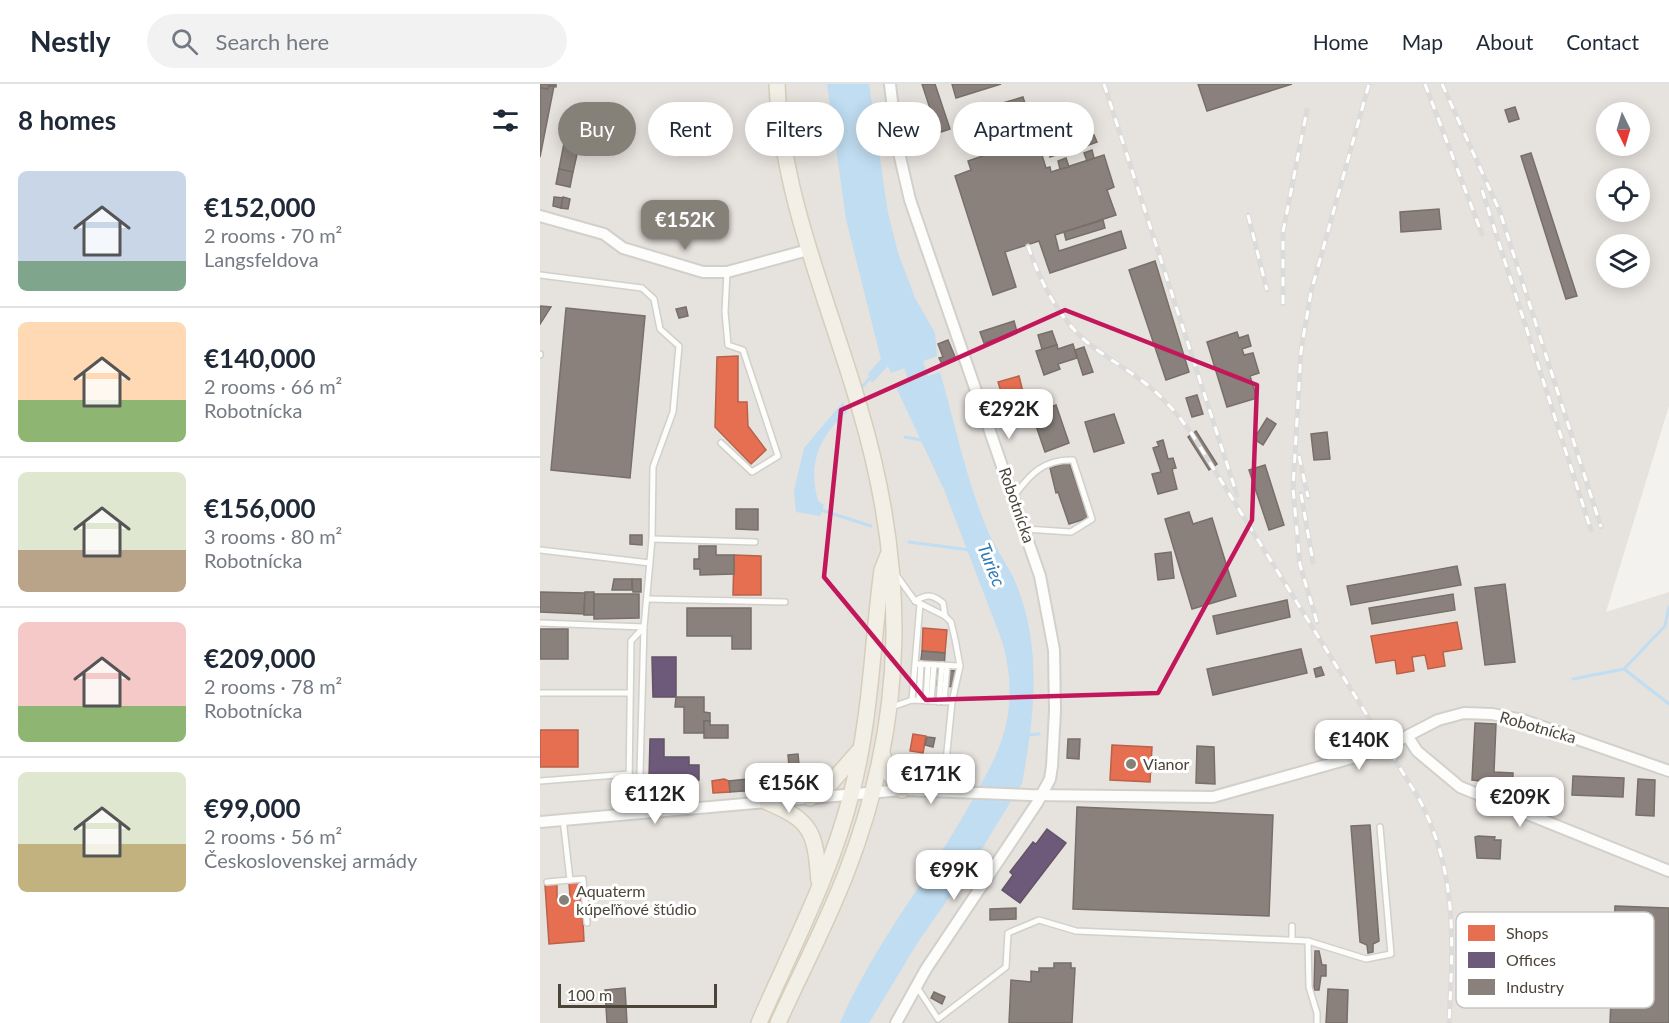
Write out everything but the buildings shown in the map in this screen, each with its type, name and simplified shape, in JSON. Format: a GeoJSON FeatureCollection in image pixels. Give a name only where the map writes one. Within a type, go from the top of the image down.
{"type":"FeatureCollection","features":[{"type":"Feature","properties":{"kind":"main road"},"geometry":{"type":"LineString","coordinates":[[777,84],[787,171],[808,250],[859,405],[880,486],[888,555],[893,570],[895,653],[890,708],[882,753],[859,839],[834,902],[778,1023]]}},
{"type":"Feature","properties":{"kind":"main road"},"geometry":{"type":"LineString","coordinates":[[759,1023],[819,885],[852,794],[874,666],[882,570],[888,555]]}},
{"type":"Feature","properties":{"kind":"main road"},"geometry":{"type":"LineString","coordinates":[[810,798],[829,786],[861,748]]}},
{"type":"Feature","properties":{"kind":"main road"},"geometry":{"type":"LineString","coordinates":[[882,753],[888,772],[902,790]]}},
{"type":"Feature","properties":{"kind":"main road"},"geometry":{"type":"LineString","coordinates":[[767,802],[799,817],[807,825],[816,844],[819,885]]}},
{"type":"Feature","properties":{"kind":"street","name":"Robotnícka"},"geometry":{"type":"LineString","coordinates":[[890,84],[897,144],[910,200],[1014,496],[1047,603],[1054,650],[1054,748],[1050,779],[1036,795]]}},
{"type":"Feature","properties":{"kind":"street"},"geometry":{"type":"LineString","coordinates":[[540,216],[604,234],[623,248],[703,272],[727,272],[808,250]]}},
{"type":"Feature","properties":{"kind":"street","name":"Robotnícka"},"geometry":{"type":"LineString","coordinates":[[540,822],[902,790],[1036,795],[1213,797],[1380,750],[1438,720],[1464,713],[1492,714],[1524,720],[1669,771]]}},
{"type":"Feature","properties":{"kind":"street"},"geometry":{"type":"LineString","coordinates":[[1408,737],[1417,752],[1460,787],[1669,870]]}},
{"type":"Feature","properties":{"kind":"street"},"geometry":{"type":"LineString","coordinates":[[896,1023],[916,986],[1036,795]]}},
{"type":"Feature","properties":{"kind":"lane"},"geometry":{"type":"LineString","coordinates":[[721,443],[752,472],[778,456],[743,350],[728,345],[725,312],[727,272]]}},
{"type":"Feature","properties":{"kind":"lane"},"geometry":{"type":"LineString","coordinates":[[540,276],[642,288],[654,299],[660,329],[679,346],[673,412],[653,467],[652,539],[644,627],[637,813]]}},
{"type":"Feature","properties":{"kind":"lane"},"geometry":{"type":"LineString","coordinates":[[1014,496],[1026,480],[1054,460],[1073,460],[1092,519],[1071,532],[1025,529]]}},
{"type":"Feature","properties":{"kind":"lane"},"geometry":{"type":"LineString","coordinates":[[652,539],[755,542]]}},
{"type":"Feature","properties":{"kind":"lane"},"geometry":{"type":"LineString","coordinates":[[540,550],[650,563]]}},
{"type":"Feature","properties":{"kind":"lane"},"geometry":{"type":"LineString","coordinates":[[893,570],[917,602],[945,616],[951,622],[960,666],[952,702],[943,792]]}},
{"type":"Feature","properties":{"kind":"lane"},"geometry":{"type":"LineString","coordinates":[[917,602],[927,595],[935,596],[943,603],[945,616]]}},
{"type":"Feature","properties":{"kind":"lane"},"geometry":{"type":"LineString","coordinates":[[647,599],[785,602]]}},
{"type":"Feature","properties":{"kind":"lane"},"geometry":{"type":"LineString","coordinates":[[917,602],[928,701]]}},
{"type":"Feature","properties":{"kind":"lane"},"geometry":{"type":"LineString","coordinates":[[540,623],[644,627]]}},
{"type":"Feature","properties":{"kind":"lane"},"geometry":{"type":"LineString","coordinates":[[637,813],[629,774],[631,641],[644,627]]}},
{"type":"Feature","properties":{"kind":"lane"},"geometry":{"type":"LineString","coordinates":[[925,664],[960,666]]}},
{"type":"Feature","properties":{"kind":"lane"},"geometry":{"type":"LineString","coordinates":[[912,700],[925,664]]}},
{"type":"Feature","properties":{"kind":"lane"},"geometry":{"type":"LineString","coordinates":[[919,700],[925,664]]}},
{"type":"Feature","properties":{"kind":"lane"},"geometry":{"type":"LineString","coordinates":[[941,702],[945,665]]}},
{"type":"Feature","properties":{"kind":"lane"},"geometry":{"type":"LineString","coordinates":[[540,693],[630,693]]}},
{"type":"Feature","properties":{"kind":"lane"},"geometry":{"type":"LineString","coordinates":[[890,708],[912,700],[952,702]]}},
{"type":"Feature","properties":{"kind":"lane"},"geometry":{"type":"LineString","coordinates":[[540,781],[629,774]]}},
{"type":"Feature","properties":{"kind":"lane"},"geometry":{"type":"LineString","coordinates":[[563,819],[570,879]]}},
{"type":"Feature","properties":{"kind":"lane"},"geometry":{"type":"LineString","coordinates":[[916,986],[937,1021],[1006,967],[1008,933],[1039,920],[1076,931],[1308,941],[1366,959],[1392,954],[1380,827]]}},
{"type":"Feature","properties":{"kind":"lane"},"geometry":{"type":"LineString","coordinates":[[548,882],[583,879],[587,923]]}},
{"type":"Feature","properties":{"kind":"lane"},"geometry":{"type":"LineString","coordinates":[[1292,940],[1293,926]]}},
{"type":"Feature","properties":{"kind":"lane"},"geometry":{"type":"LineString","coordinates":[[1308,941],[1309,987],[1317,1013],[1317,1023]]}},
{"type":"Feature","properties":{"kind":"highlighted area"},"geometry":{"type":"Polygon","coordinates":[[[1065,310],[1257,385],[1252,520],[1158,693],[926,700],[824,577],[841,410],[1065,310]]]}},
{"type":"Feature","properties":{"kind":"shaded area"},"geometry":{"type":"Polygon","coordinates":[[[540,84],[1669,84],[1669,406],[1606,612],[1669,592],[1669,1023],[540,1023],[540,84]]]}},
{"type":"Feature","properties":{"kind":"shaded area"},"geometry":{"type":"Polygon","coordinates":[[[540,258],[634,267],[630,301],[540,292],[540,258]]]}},
{"type":"Feature","properties":{"kind":"shaded area"},"geometry":{"type":"Polygon","coordinates":[[[1016,399],[1033,461],[1013,467],[994,406],[1016,399]]]}},
{"type":"Feature","properties":{"kind":"shaded area"},"geometry":{"type":"Polygon","coordinates":[[[668,605],[668,638],[705,639],[704,695],[678,689],[676,657],[652,657],[650,615],[668,605]]]}},
{"type":"Feature","properties":{"kind":"shaded area"},"geometry":{"type":"Polygon","coordinates":[[[596,699],[597,745],[623,747],[622,781],[540,786],[540,767],[578,767],[578,730],[584,700],[596,699]]]}},
{"type":"Feature","properties":{"kind":"shaded area"},"geometry":{"type":"Polygon","coordinates":[[[648,706],[684,707],[684,733],[666,733],[665,739],[649,738],[648,706]]]}},
{"type":"Feature","properties":{"kind":"shaded area"},"geometry":{"type":"Polygon","coordinates":[[[545,788],[576,789],[579,808],[540,812],[540,803],[545,802],[545,788]]]}},
{"type":"Feature","properties":{"kind":"shaded area"},"geometry":{"type":"Polygon","coordinates":[[[709,817],[709,828],[644,835],[644,824],[709,817]]]}},
{"type":"Feature","properties":{"kind":"shaded area"},"geometry":{"type":"Polygon","coordinates":[[[582,841],[585,881],[541,885],[540,871],[553,870],[551,844],[582,841]]]}},
{"type":"Feature","properties":{"kind":"water"},"geometry":{"type":"Polygon","coordinates":[[[827,84],[869,84],[872,102],[856,102],[856,156],[880,156],[888,213],[898,253],[915,298],[935,333],[937,356],[891,373],[888,366],[872,383],[868,374],[881,359],[846,219],[837,156],[844,156],[844,102],[830,102],[827,84]]]}},
{"type":"Feature","properties":{"kind":"water"},"geometry":{"type":"Polygon","coordinates":[[[940,372],[980,510],[990,535],[1013,577],[1023,602],[1029,627],[1034,679],[1027,757],[1022,783],[974,862],[918,942],[869,1023],[840,1023],[868,967],[953,833],[983,781],[1000,745],[1008,712],[1009,677],[1002,641],[945,492],[896,387],[940,372]]]}},
{"type":"Feature","properties":{"kind":"water"},"geometry":{"type":"Polygon","coordinates":[[[843,402],[847,412],[822,442],[815,464],[815,488],[818,501],[824,505],[820,516],[796,512],[794,491],[804,448],[843,402]]]}},
{"type":"Feature","properties":{"kind":"waterway","name":"Turiec"},"geometry":{"type":"LineString","coordinates":[[906,340],[926,404]]}},
{"type":"Feature","properties":{"kind":"waterway"},"geometry":{"type":"LineString","coordinates":[[860,389],[872,376]]}},
{"type":"Feature","properties":{"kind":"waterway"},"geometry":{"type":"LineString","coordinates":[[905,437],[921,440]]}},
{"type":"Feature","properties":{"kind":"waterway"},"geometry":{"type":"LineString","coordinates":[[821,510],[871,526]]}},
{"type":"Feature","properties":{"kind":"waterway"},"geometry":{"type":"LineString","coordinates":[[909,542],[970,550]]}},
{"type":"Feature","properties":{"kind":"waterway"},"geometry":{"type":"LineString","coordinates":[[1624,669],[1665,626],[1669,607]]}},
{"type":"Feature","properties":{"kind":"waterway"},"geometry":{"type":"LineString","coordinates":[[1573,679],[1624,669],[1669,704]]}},
{"type":"Feature","properties":{"kind":"waterway"},"geometry":{"type":"LineString","coordinates":[[1025,735],[1039,734]]}},
{"type":"Feature","properties":{"kind":"railway"},"geometry":{"type":"LineString","coordinates":[[1104,84],[1237,495]]}},
{"type":"Feature","properties":{"kind":"railway"},"geometry":{"type":"LineString","coordinates":[[1317,622],[1300,565],[1293,488],[1301,351],[1311,292],[1369,84]]}},
{"type":"Feature","properties":{"kind":"railway"},"geometry":{"type":"LineString","coordinates":[[1425,84],[1482,234]]}},
{"type":"Feature","properties":{"kind":"railway"},"geometry":{"type":"LineString","coordinates":[[1442,84],[1500,212],[1601,527]]}},
{"type":"Feature","properties":{"kind":"railway"},"geometry":{"type":"LineString","coordinates":[[1283,304],[1283,232],[1307,110]]}},
{"type":"Feature","properties":{"kind":"railway"},"geometry":{"type":"LineString","coordinates":[[1482,190],[1591,530]]}},
{"type":"Feature","properties":{"kind":"railway"},"geometry":{"type":"LineString","coordinates":[[1248,215],[1267,290]]}},
{"type":"Feature","properties":{"kind":"railway"},"geometry":{"type":"LineString","coordinates":[[1028,246],[1048,293],[1069,324],[1092,346],[1161,397],[1192,434],[1418,797],[1440,852],[1450,907],[1449,1023]]}},
{"type":"Feature","properties":{"kind":"railway"},"geometry":{"type":"LineString","coordinates":[[1299,456],[1308,497]]}},
{"type":"Feature","properties":{"kind":"railway"},"geometry":{"type":"LineString","coordinates":[[1301,494],[1313,562]]}},
{"type":"Feature","properties":{"kind":"place","name":"Vianor"},"geometry":{"type":"Point","coordinates":[1131,764]}},
{"type":"Feature","properties":{"kind":"place","name":"Aquaterm kúpeľňové štúdio"},"geometry":{"type":"Point","coordinates":[564,900]}}]}
